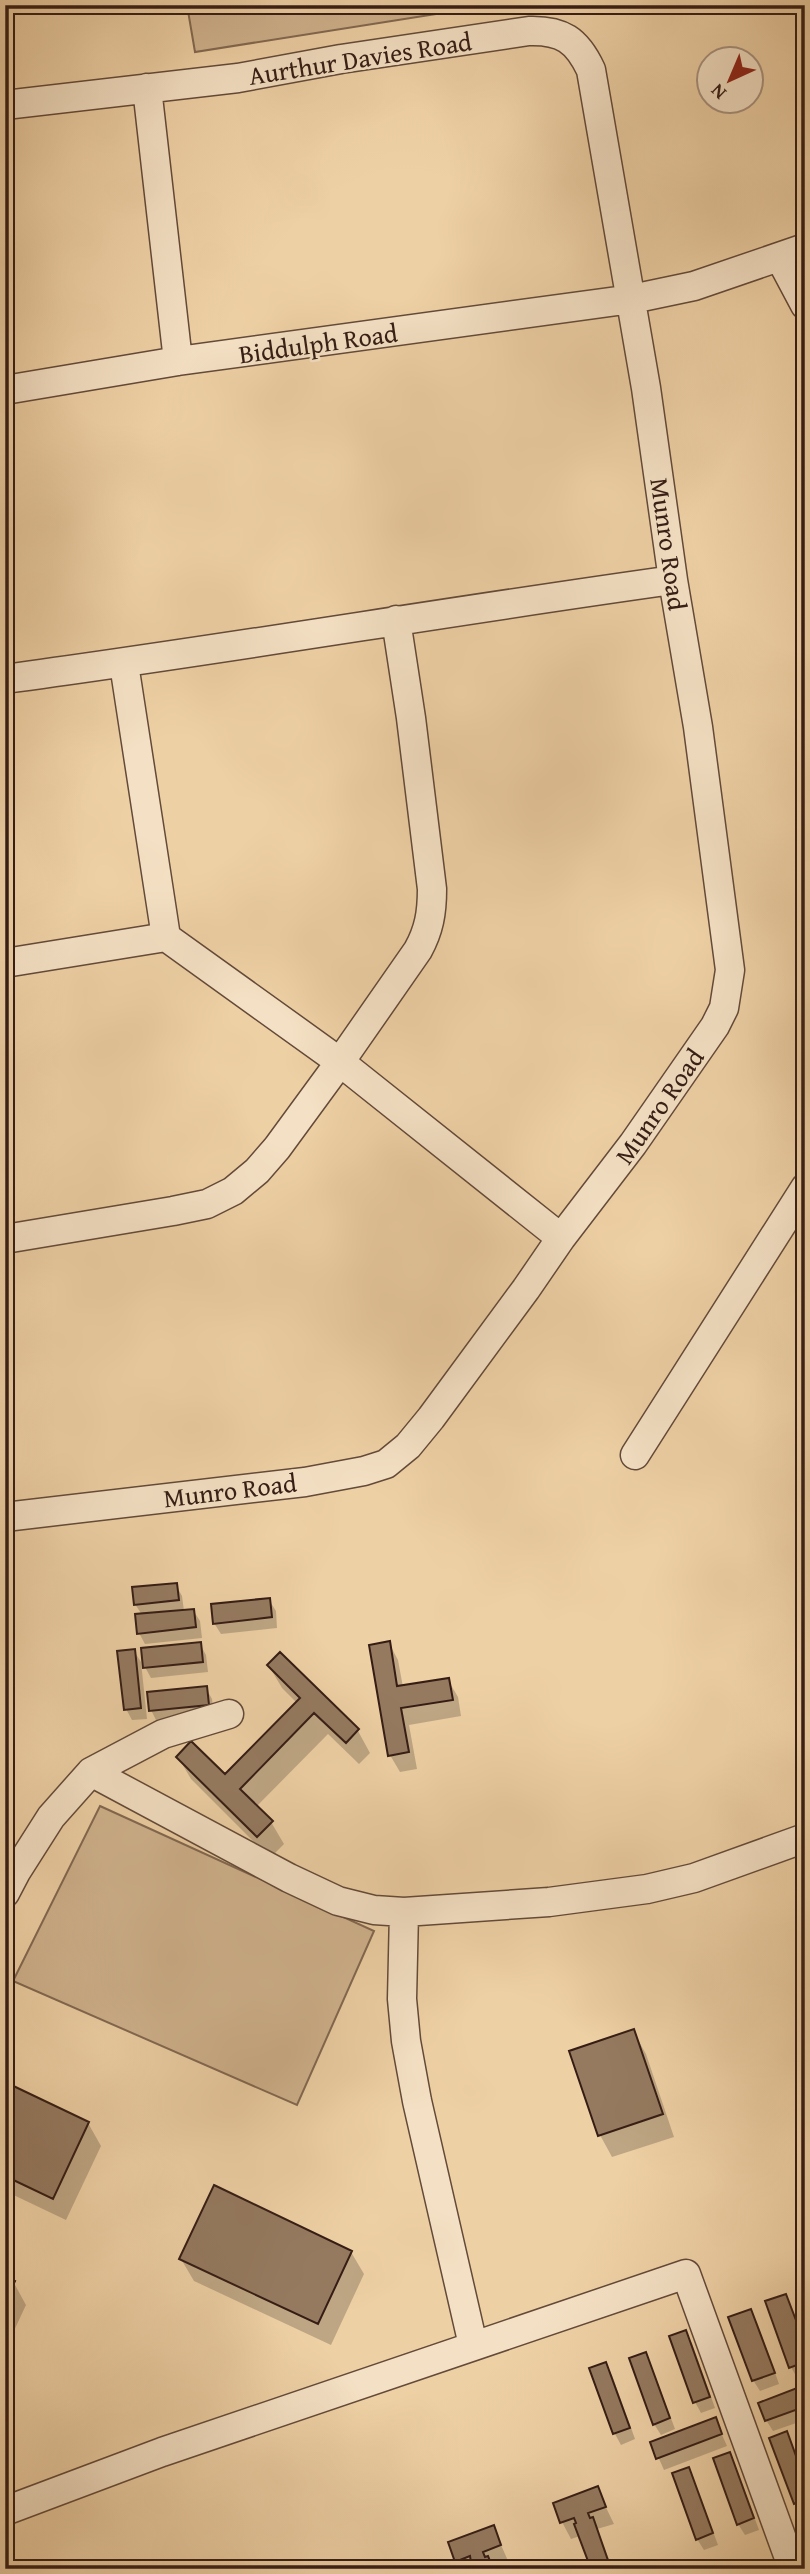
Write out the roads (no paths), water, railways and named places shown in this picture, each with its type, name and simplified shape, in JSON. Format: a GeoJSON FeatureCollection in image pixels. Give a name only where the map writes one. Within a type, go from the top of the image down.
{"type":"FeatureCollection","features":[{"type":"Feature","properties":{"kind":"street","name":"Aurthur Davies Road"},"geometry":{"type":"LineString","coordinates":[[5,105],[238,78],[366,55],[529,31],[548,31],[577,46],[591,70],[632,299]]}},
{"type":"Feature","properties":{"kind":"street"},"geometry":{"type":"LineString","coordinates":[[147,88],[178,361]]}},
{"type":"Feature","properties":{"kind":"street"},"geometry":{"type":"LineString","coordinates":[[792,253],[805,305]]}},
{"type":"Feature","properties":{"kind":"street","name":"Biddulph Road"},"geometry":{"type":"LineString","coordinates":[[5,390],[178,361],[632,299],[694,286],[792,253]]}},
{"type":"Feature","properties":{"kind":"street","name":"Munro Road"},"geometry":{"type":"LineString","coordinates":[[5,1517],[304,1482],[364,1471],[386,1464],[408,1446],[431,1418],[561,1238],[633,1144],[715,1026],[724,1008],[729,988],[725,915],[632,299]]}},
{"type":"Feature","properties":{"kind":"street"},"geometry":{"type":"LineString","coordinates":[[5,679],[124,664],[396,620],[673,580]]}},
{"type":"Feature","properties":{"kind":"street"},"geometry":{"type":"LineString","coordinates":[[5,1239],[173,1211],[206,1204],[233,1191],[257,1171],[276,1148],[418,950],[427,933],[432,913],[428,848],[396,620]]}},
{"type":"Feature","properties":{"kind":"street"},"geometry":{"type":"LineString","coordinates":[[124,664],[166,937]]}},
{"type":"Feature","properties":{"kind":"street"},"geometry":{"type":"LineString","coordinates":[[5,963],[166,937],[340,1062],[561,1238]]}},
{"type":"Feature","properties":{"kind":"street"},"geometry":{"type":"LineString","coordinates":[[635,1455],[805,1188]]}},
{"type":"Feature","properties":{"kind":"street"},"geometry":{"type":"LineString","coordinates":[[5,1893],[51,1817],[91,1772],[163,1734],[229,1714]]}},
{"type":"Feature","properties":{"kind":"street"},"geometry":{"type":"LineString","coordinates":[[91,1772],[215,1840],[338,1901],[374,1910],[404,1912],[549,1902],[670,1885],[805,1838]]}},
{"type":"Feature","properties":{"kind":"street"},"geometry":{"type":"LineString","coordinates":[[404,1912],[402,1999],[406,2041],[417,2101],[473,2346]]}},
{"type":"Feature","properties":{"kind":"street"},"geometry":{"type":"LineString","coordinates":[[5,2511],[162,2452],[686,2274],[793,2569]]}}]}
